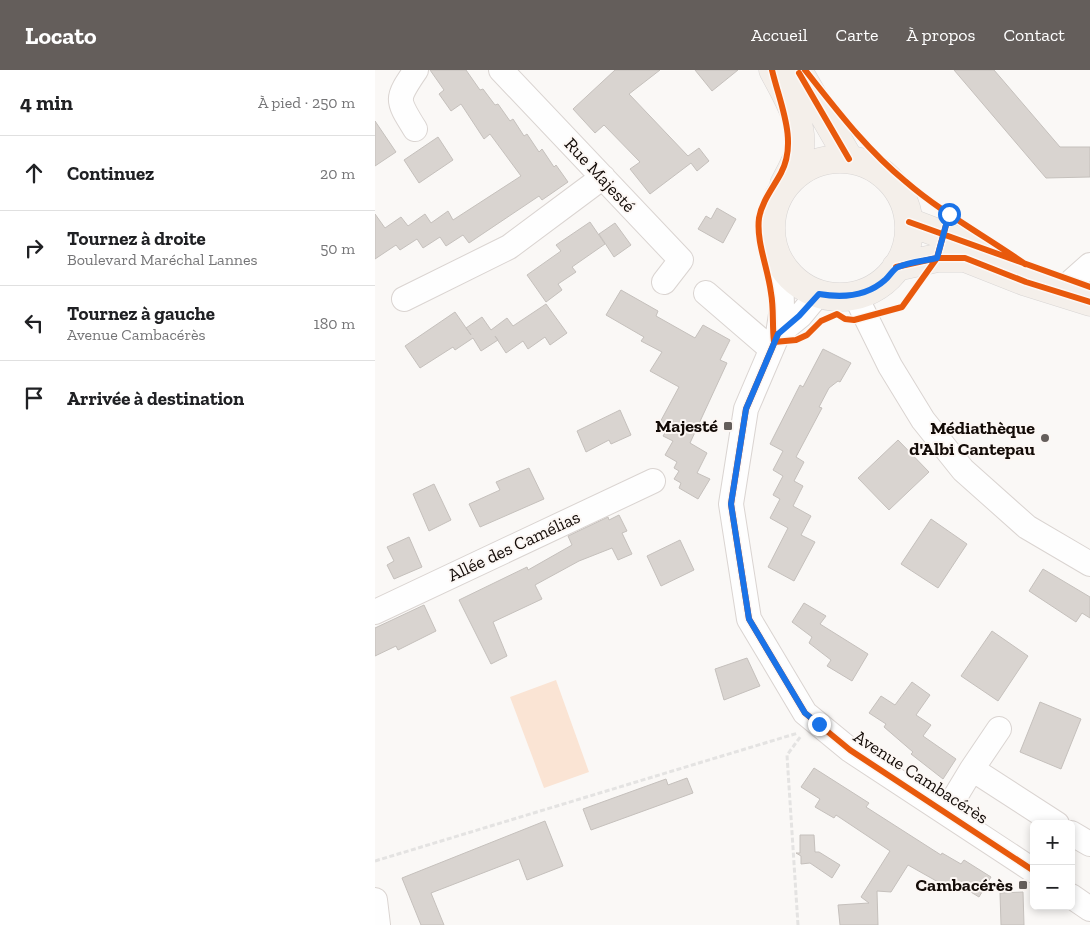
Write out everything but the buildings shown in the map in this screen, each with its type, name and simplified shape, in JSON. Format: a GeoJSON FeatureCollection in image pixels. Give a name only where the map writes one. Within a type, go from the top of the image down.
{"type":"FeatureCollection","features":[{"type":"Feature","properties":{"kind":"main road"},"geometry":{"type":"LineString","coordinates":[[773,70],[797,121],[800,136],[799,154],[780,192],[773,210],[771,228],[773,247],[781,265],[804,287],[819,294],[843,297],[871,290],[885,280],[896,267],[904,253],[909,222],[903,200],[890,180],[871,166],[849,160],[829,160],[809,166],[793,177],[780,192]]}},
{"type":"Feature","properties":{"kind":"main road"},"geometry":{"type":"LineString","coordinates":[[798,70],[849,160]]}},
{"type":"Feature","properties":{"kind":"main road"},"geometry":{"type":"LineString","coordinates":[[909,222],[1084,278]]}},
{"type":"Feature","properties":{"kind":"main road"},"geometry":{"type":"LineString","coordinates":[[896,267],[937,258],[965,258],[1026,282],[1090,302]]}},
{"type":"Feature","properties":{"kind":"street"},"geometry":{"type":"LineString","coordinates":[[415,129],[400,106],[401,93],[416,70]]}},
{"type":"Feature","properties":{"kind":"street","name":"Rue Majesté"},"geometry":{"type":"LineString","coordinates":[[501,70],[681,260],[664,282]]}},
{"type":"Feature","properties":{"kind":"street"},"geometry":{"type":"LineString","coordinates":[[404,299],[509,247],[603,177]]}},
{"type":"Feature","properties":{"kind":"street","name":"Avenue Cambacérès"},"geometry":{"type":"LineString","coordinates":[[781,265],[782,308],[774,342],[746,409],[731,504],[749,619],[805,713],[850,750],[1030,868]]}},
{"type":"Feature","properties":{"kind":"street"},"geometry":{"type":"LineString","coordinates":[[706,293],[774,342]]}},
{"type":"Feature","properties":{"kind":"street","name":"Avenue Cambacérès"},"geometry":{"type":"LineString","coordinates":[[774,342],[819,294]]}},
{"type":"Feature","properties":{"kind":"street"},"geometry":{"type":"LineString","coordinates":[[855,295],[890,366],[923,420],[963,470],[1027,527],[1090,564]]}},
{"type":"Feature","properties":{"kind":"street","name":"Allée des Camélias"},"geometry":{"type":"LineString","coordinates":[[375,612],[653,481]]}},
{"type":"Feature","properties":{"kind":"street"},"geometry":{"type":"LineString","coordinates":[[946,812],[999,729]]}},
{"type":"Feature","properties":{"kind":"street"},"geometry":{"type":"LineString","coordinates":[[972,769],[1051,820]]}},
{"type":"Feature","properties":{"kind":"street"},"geometry":{"type":"LineString","coordinates":[[1075,835],[1090,844]]}},
{"type":"Feature","properties":{"kind":"street"},"geometry":{"type":"LineString","coordinates":[[1075,899],[1090,909]]}},
{"type":"Feature","properties":{"kind":"street"},"geometry":{"type":"LineString","coordinates":[[375,900],[378,925]]}},
{"type":"Feature","properties":{"kind":"path"},"geometry":{"type":"LineString","coordinates":[[375,861],[805,731],[787,755],[798,925]]}},
{"type":"Feature","properties":{"kind":"shaded area"},"geometry":{"type":"Polygon","coordinates":[[[556,680],[589,772],[544,788],[510,697],[556,680]]]}},
{"type":"Feature","properties":{"kind":"cycle path"},"geometry":{"type":"LineString","coordinates":[[772,70],[788,135],[786,161],[765,200],[759,218],[759,236],[772,299],[774,342],[796,340],[807,335],[821,321],[837,314],[845,319],[854,320],[902,307],[937,258],[949,214]]}},
{"type":"Feature","properties":{"kind":"cycle path"},"geometry":{"type":"LineString","coordinates":[[805,70],[852,128],[891,169],[934,204],[1025,264]]}},
{"type":"Feature","properties":{"kind":"cycle path"},"geometry":{"type":"LineString","coordinates":[[799,73],[849,159]]}},
{"type":"Feature","properties":{"kind":"cycle path"},"geometry":{"type":"LineString","coordinates":[[909,222],[1090,287]]}},
{"type":"Feature","properties":{"kind":"cycle path"},"geometry":{"type":"LineString","coordinates":[[896,267],[937,258],[965,258],[1026,282],[1090,302]]}},
{"type":"Feature","properties":{"kind":"cycle path"},"geometry":{"type":"LineString","coordinates":[[778,334],[746,409],[731,504],[749,619],[805,713],[850,750],[1030,868]]}},
{"type":"Feature","properties":{"kind":"place","name":"Majesté"},"geometry":{"type":"Point","coordinates":[728,426]}},
{"type":"Feature","properties":{"kind":"place","name":"Médiathèque d'Albi Cantepau"},"geometry":{"type":"Point","coordinates":[1045,438]}},
{"type":"Feature","properties":{"kind":"place","name":"Cambacérès"},"geometry":{"type":"Point","coordinates":[1023,885]}},
{"type":"Feature","properties":{"kind":"route"},"geometry":{"type":"LineString","coordinates":[[819,724],[805,713],[749,619],[731,504],[746,409],[778,334],[799,316],[819,294],[843,297],[855,295],[871,290],[885,280],[896,267],[937,258],[949,214]]}}]}
